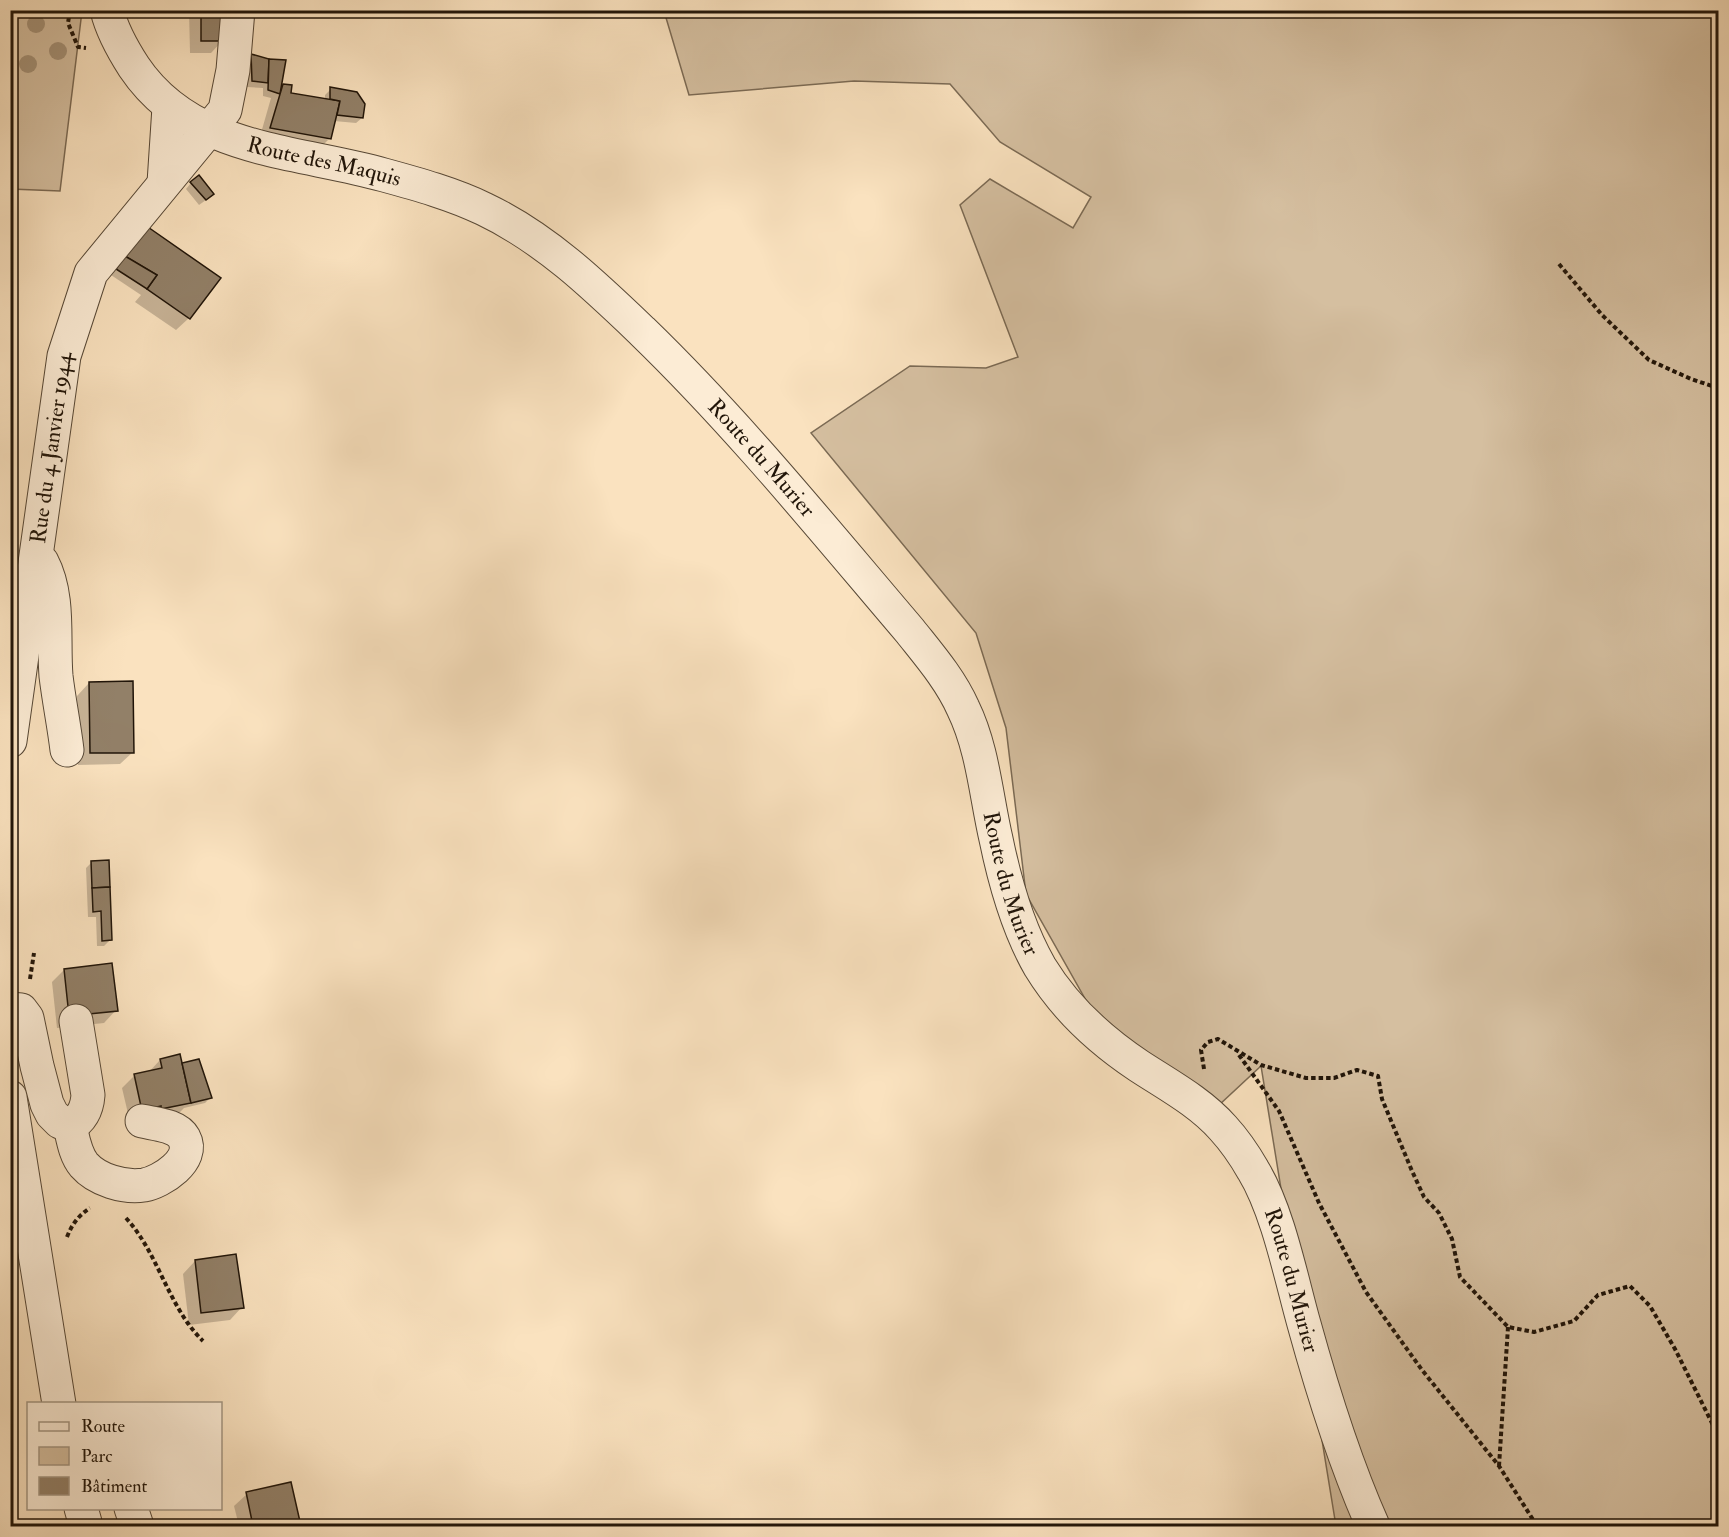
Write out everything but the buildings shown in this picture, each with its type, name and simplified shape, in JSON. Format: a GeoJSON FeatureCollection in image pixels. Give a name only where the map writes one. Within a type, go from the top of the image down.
{"type":"FeatureCollection","features":[{"type":"Feature","properties":{"kind":"street","name":"Route des Maquis"},"geometry":{"type":"LineString","coordinates":[[107,10],[121,48],[141,78],[170,107],[193,123],[260,148],[384,174],[471,204],[510,222],[579,272]]}},
{"type":"Feature","properties":{"kind":"street","name":"Rue du 4 Janvier 1944"},"geometry":{"type":"LineString","coordinates":[[10,741],[64,356],[91,273],[225,110],[233,70],[238,10]]}},
{"type":"Feature","properties":{"kind":"street"},"geometry":{"type":"LineString","coordinates":[[164,183],[170,107]]}},
{"type":"Feature","properties":{"kind":"street","name":"Route du Murier"},"geometry":{"type":"LineString","coordinates":[[579,272],[667,355],[727,417],[939,667],[963,708],[978,751],[1007,883],[1021,928],[1040,967],[1067,1005],[1101,1038],[1182,1093],[1223,1128],[1254,1172],[1274,1218],[1345,1459],[1373,1527]]}},
{"type":"Feature","properties":{"kind":"street"},"geometry":{"type":"LineString","coordinates":[[37,551],[48,573],[52,589],[56,676],[67,750]]}},
{"type":"Feature","properties":{"kind":"street"},"geometry":{"type":"LineString","coordinates":[[10,1009],[21,1010],[27,1018],[36,1066],[47,1104],[52,1114],[60,1122],[70,1126]]}},
{"type":"Feature","properties":{"kind":"street"},"geometry":{"type":"LineString","coordinates":[[70,1126],[78,1121],[87,1104],[88,1095],[76,1021]]}},
{"type":"Feature","properties":{"kind":"street"},"geometry":{"type":"LineString","coordinates":[[10,1097],[59,1402]]}},
{"type":"Feature","properties":{"kind":"street"},"geometry":{"type":"LineString","coordinates":[[70,1126],[77,1155],[84,1165],[97,1176],[124,1184],[144,1185],[178,1168],[185,1157],[186,1146],[184,1138],[172,1128],[142,1121]]}},
{"type":"Feature","properties":{"kind":"street"},"geometry":{"type":"LineString","coordinates":[[81,1510],[86,1527]]}},
{"type":"Feature","properties":{"kind":"street"},"geometry":{"type":"LineString","coordinates":[[131,1510],[136,1527]]}},
{"type":"Feature","properties":{"kind":"path"},"geometry":{"type":"LineString","coordinates":[[1559,264],[1602,315],[1649,360],[1691,379],[1719,388]]}},
{"type":"Feature","properties":{"kind":"path"},"geometry":{"type":"LineString","coordinates":[[1182,1093],[1197,1096],[1203,1090],[1205,1075],[1201,1050],[1208,1042],[1218,1040],[1261,1065],[1306,1078],[1334,1078],[1357,1070],[1378,1076],[1382,1099],[1412,1171],[1424,1197],[1439,1212],[1452,1239],[1460,1277],[1508,1327],[1534,1332],[1574,1321],[1598,1295],[1630,1286],[1650,1306],[1676,1349],[1719,1435]]}},
{"type":"Feature","properties":{"kind":"path"},"geometry":{"type":"LineString","coordinates":[[1236,1052],[1279,1111],[1319,1203],[1366,1292],[1422,1370],[1499,1466],[1537,1527]]}},
{"type":"Feature","properties":{"kind":"path"},"geometry":{"type":"LineString","coordinates":[[66,1244],[72,1225],[81,1214],[100,1205]]}},
{"type":"Feature","properties":{"kind":"path"},"geometry":{"type":"LineString","coordinates":[[120,1211],[132,1224],[149,1251],[183,1317],[203,1341]]}},
{"type":"Feature","properties":{"kind":"path"},"geometry":{"type":"LineString","coordinates":[[1499,1466],[1508,1327]]}},
{"type":"Feature","properties":{"kind":"green space"},"geometry":{"type":"Polygon","coordinates":[[[11,10],[82,11],[60,191],[11,189],[11,10]]]}},
{"type":"Feature","properties":{"kind":"green space"},"geometry":{"type":"Polygon","coordinates":[[[664,11],[1718,11],[1718,1526],[1336,1526],[1261,1066],[1219,1105],[1096,1018],[1026,894],[1006,728],[976,633],[811,433],[910,366],[986,368],[1018,357],[960,205],[990,179],[1073,228],[1091,197],[1000,142],[950,84],[854,81],[689,95],[664,11]]]}}]}
